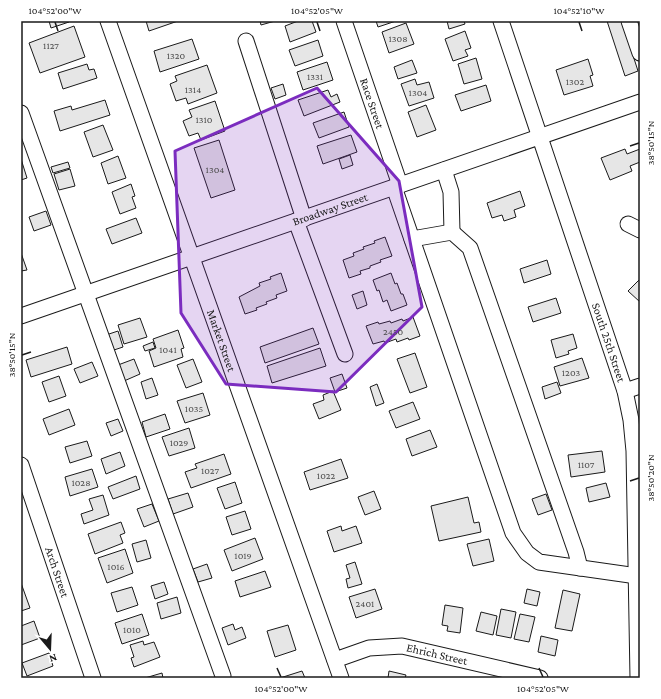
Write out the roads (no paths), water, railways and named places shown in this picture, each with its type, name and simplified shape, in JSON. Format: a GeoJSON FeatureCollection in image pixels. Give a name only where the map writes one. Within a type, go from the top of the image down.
{"type":"FeatureCollection","features":[{"type":"Feature","properties":{"kind":"street","name":"Market Street"},"geometry":{"type":"LineString","coordinates":[[108,21],[341,678]]}},
{"type":"Feature","properties":{"kind":"street","name":"Race Street"},"geometry":{"type":"LineString","coordinates":[[344,21],[397,186],[412,239],[513,533],[527,553],[539,562],[580,568],[638,569]]}},
{"type":"Feature","properties":{"kind":"street","name":"South 25th Street"},"geometry":{"type":"LineString","coordinates":[[502,21],[625,391],[631,420],[634,451],[638,569],[638,678]]}},
{"type":"Feature","properties":{"kind":"street"},"geometry":{"type":"LineString","coordinates":[[629,21],[640,53]]}},
{"type":"Feature","properties":{"kind":"street"},"geometry":{"type":"LineString","coordinates":[[246,41],[300,220],[346,354]]}},
{"type":"Feature","properties":{"kind":"street","name":"Broadway Street"},"geometry":{"type":"LineString","coordinates":[[21,316],[640,102]]}},
{"type":"Feature","properties":{"kind":"street"},"geometry":{"type":"LineString","coordinates":[[21,113],[223,676]]}},
{"type":"Feature","properties":{"kind":"street"},"geometry":{"type":"LineString","coordinates":[[444,170],[451,192],[452,232],[470,248],[576,552],[580,568]]}},
{"type":"Feature","properties":{"kind":"street"},"geometry":{"type":"LineString","coordinates":[[412,239],[452,232]]}},
{"type":"Feature","properties":{"kind":"street"},"geometry":{"type":"LineString","coordinates":[[625,391],[640,386]]}},
{"type":"Feature","properties":{"kind":"street","name":"Arch Street"},"geometry":{"type":"LineString","coordinates":[[21,465],[93,678]]}},
{"type":"Feature","properties":{"kind":"street","name":"Ehrich Street"},"geometry":{"type":"LineString","coordinates":[[335,660],[369,648],[402,646],[540,678]]}}]}
